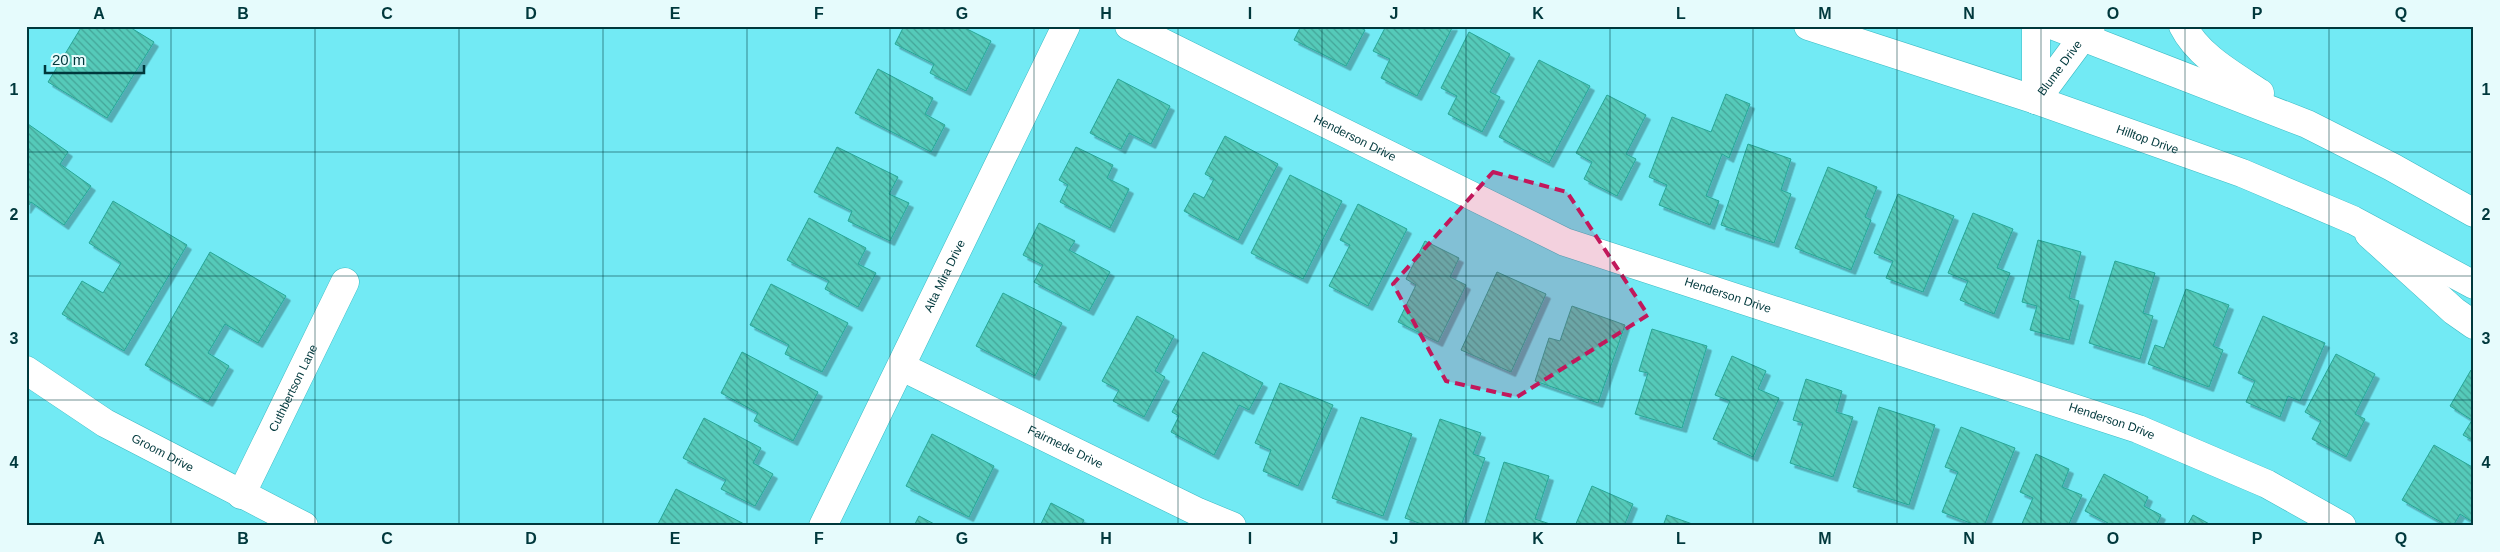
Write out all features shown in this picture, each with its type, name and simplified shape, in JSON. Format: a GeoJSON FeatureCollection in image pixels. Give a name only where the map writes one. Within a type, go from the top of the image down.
{"type":"FeatureCollection","features":[{"type":"Feature","properties":{"kind":"street","name":"Alta Mira Drive"},"geometry":{"type":"LineString","coordinates":[[823,526],[902,367],[1066,26]]}},
{"type":"Feature","properties":{"kind":"street","name":"Henderson Drive"},"geometry":{"type":"LineString","coordinates":[[1129,26],[1565,242],[2138,429],[2267,484],[2342,526]]}},
{"type":"Feature","properties":{"kind":"street","name":"Hilltop Drive"},"geometry":{"type":"LineString","coordinates":[[1808,26],[2036,100],[2242,173],[2353,220],[2474,285]]}},
{"type":"Feature","properties":{"kind":"street","name":"Blume Drive"},"geometry":{"type":"LineString","coordinates":[[2036,26],[2036,100]]}},
{"type":"Feature","properties":{"kind":"street"},"geometry":{"type":"LineString","coordinates":[[2054,26],[2087,31],[2307,124],[2392,167],[2474,213]]}},
{"type":"Feature","properties":{"kind":"street"},"geometry":{"type":"LineString","coordinates":[[2183,26],[2188,36],[2218,66],[2307,124]]}},
{"type":"Feature","properties":{"kind":"street","name":"Blume Drive"},"geometry":{"type":"LineString","coordinates":[[2036,100],[2087,31]]}},
{"type":"Feature","properties":{"kind":"street"},"geometry":{"type":"LineString","coordinates":[[2353,220],[2454,311],[2474,325]]}},
{"type":"Feature","properties":{"kind":"street","name":"Cuthbertson Lane"},"geometry":{"type":"LineString","coordinates":[[242,495],[346,282]]}},
{"type":"Feature","properties":{"kind":"street","name":"Fairmede Drive"},"geometry":{"type":"LineString","coordinates":[[902,367],[1198,512],[1232,526]]}},
{"type":"Feature","properties":{"kind":"street","name":"Groom Drive"},"geometry":{"type":"LineString","coordinates":[[26,370],[105,423],[304,526]]}},
{"type":"Feature","properties":{"kind":"highlighted area"},"geometry":{"type":"Polygon","coordinates":[[[1493,172],[1567,192],[1648,315],[1517,397],[1446,381],[1393,284],[1493,172]]]}},
{"type":"Feature","properties":{"kind":"building"},"geometry":{"type":"Polygon","coordinates":[[[82,26],[128,26],[154,42],[107,118],[48,82],[82,26]]]}},
{"type":"Feature","properties":{"kind":"building"},"geometry":{"type":"Polygon","coordinates":[[[904,26],[961,26],[991,41],[966,91],[930,73],[934,64],[895,44],[904,26]]]}},
{"type":"Feature","properties":{"kind":"building"},"geometry":{"type":"Polygon","coordinates":[[[1301,26],[1357,26],[1365,30],[1346,66],[1294,40],[1301,26]]]}},
{"type":"Feature","properties":{"kind":"building"},"geometry":{"type":"Polygon","coordinates":[[[1386,26],[1453,26],[1417,96],[1381,78],[1390,59],[1373,51],[1386,26]]]}},
{"type":"Feature","properties":{"kind":"building"},"geometry":{"type":"Polygon","coordinates":[[[1469,32],[1510,54],[1490,92],[1500,97],[1482,132],[1448,114],[1457,96],[1441,88],[1469,32]]]}},
{"type":"Feature","properties":{"kind":"building"},"geometry":{"type":"Polygon","coordinates":[[[1539,60],[1590,86],[1549,163],[1499,137],[1539,60]]]}},
{"type":"Feature","properties":{"kind":"building"},"geometry":{"type":"Polygon","coordinates":[[[878,69],[933,98],[925,114],[945,125],[931,152],[855,113],[878,69]]]}},
{"type":"Feature","properties":{"kind":"building"},"geometry":{"type":"Polygon","coordinates":[[[1118,79],[1170,106],[1151,144],[1129,133],[1121,149],[1090,133],[1118,79]]]}},
{"type":"Feature","properties":{"kind":"building"},"geometry":{"type":"Polygon","coordinates":[[[1726,94],[1750,104],[1729,158],[1722,154],[1706,196],[1719,201],[1710,225],[1659,205],[1667,185],[1649,177],[1672,117],[1711,132],[1726,94]]]}},
{"type":"Feature","properties":{"kind":"building"},"geometry":{"type":"Polygon","coordinates":[[[1607,95],[1646,115],[1626,154],[1636,159],[1617,196],[1584,179],[1592,162],[1576,153],[1607,95]]]}},
{"type":"Feature","properties":{"kind":"building"},"geometry":{"type":"Polygon","coordinates":[[[28,124],[68,152],[60,164],[91,186],[64,225],[31,202],[26,209],[26,127],[28,124]]]}},
{"type":"Feature","properties":{"kind":"building"},"geometry":{"type":"Polygon","coordinates":[[[1225,136],[1278,164],[1238,240],[1184,211],[1194,193],[1204,198],[1214,179],[1205,174],[1225,136]]]}},
{"type":"Feature","properties":{"kind":"building"},"geometry":{"type":"Polygon","coordinates":[[[1748,144],[1791,159],[1781,190],[1791,194],[1774,243],[1721,225],[1748,144]]]}},
{"type":"Feature","properties":{"kind":"building"},"geometry":{"type":"Polygon","coordinates":[[[837,147],[898,177],[889,194],[909,203],[890,241],[848,221],[852,211],[814,192],[837,147]]]}},
{"type":"Feature","properties":{"kind":"building"},"geometry":{"type":"Polygon","coordinates":[[[1076,147],[1113,165],[1107,178],[1129,189],[1110,228],[1060,202],[1068,185],[1059,180],[1076,147]]]}},
{"type":"Feature","properties":{"kind":"building"},"geometry":{"type":"Polygon","coordinates":[[[1828,167],[1877,187],[1865,217],[1871,220],[1851,270],[1795,248],[1828,167]]]}},
{"type":"Feature","properties":{"kind":"building"},"geometry":{"type":"Polygon","coordinates":[[[1290,175],[1342,201],[1303,279],[1251,253],[1290,175]]]}},
{"type":"Feature","properties":{"kind":"building"},"geometry":{"type":"Polygon","coordinates":[[[1898,194],[1954,216],[1923,292],[1886,278],[1893,261],[1874,253],[1898,194]]]}},
{"type":"Feature","properties":{"kind":"building"},"geometry":{"type":"Polygon","coordinates":[[[113,201],[187,245],[124,351],[62,314],[82,281],[103,293],[121,263],[89,243],[113,201]]]}},
{"type":"Feature","properties":{"kind":"building"},"geometry":{"type":"Polygon","coordinates":[[[1358,204],[1407,229],[1368,306],[1329,286],[1350,245],[1340,240],[1358,204]]]}},
{"type":"Feature","properties":{"kind":"building"},"geometry":{"type":"Polygon","coordinates":[[[1973,213],[2013,229],[1997,268],[2010,273],[1994,314],[1960,300],[1968,281],[1948,273],[1973,213]]]}},
{"type":"Feature","properties":{"kind":"building"},"geometry":{"type":"Polygon","coordinates":[[[809,218],[866,248],[858,264],[876,273],[858,307],[825,289],[829,281],[787,260],[809,218]]]}},
{"type":"Feature","properties":{"kind":"building"},"geometry":{"type":"Polygon","coordinates":[[[1039,223],[1075,241],[1069,250],[1110,272],[1089,311],[1034,282],[1043,265],[1023,255],[1039,223]]]}},
{"type":"Feature","properties":{"kind":"building"},"geometry":{"type":"Polygon","coordinates":[[[2038,240],[2081,252],[2069,298],[2079,301],[2069,340],[2030,330],[2037,306],[2022,302],[2038,240]]]}},
{"type":"Feature","properties":{"kind":"building"},"geometry":{"type":"Polygon","coordinates":[[[1425,241],[1459,258],[1450,277],[1466,285],[1438,342],[1398,322],[1416,285],[1406,279],[1425,241]]]}},
{"type":"Feature","properties":{"kind":"building"},"geometry":{"type":"Polygon","coordinates":[[[210,252],[286,296],[258,343],[225,324],[208,353],[229,366],[208,402],[145,365],[210,252]]]}},
{"type":"Feature","properties":{"kind":"building"},"geometry":{"type":"Polygon","coordinates":[[[2115,261],[2155,273],[2143,313],[2153,316],[2140,359],[2089,343],[2115,261]]]}},
{"type":"Feature","properties":{"kind":"building"},"geometry":{"type":"Polygon","coordinates":[[[1497,272],[1546,294],[1511,372],[1461,350],[1497,272]]]}},
{"type":"Feature","properties":{"kind":"building"},"geometry":{"type":"Polygon","coordinates":[[[771,284],[848,323],[822,372],[785,354],[789,345],[750,325],[771,284]]]}},
{"type":"Feature","properties":{"kind":"building"},"geometry":{"type":"Polygon","coordinates":[[[2186,289],[2229,305],[2213,346],[2223,350],[2209,387],[2148,364],[2155,345],[2164,348],[2186,289]]]}},
{"type":"Feature","properties":{"kind":"building"},"geometry":{"type":"Polygon","coordinates":[[[1003,293],[1062,323],[1035,376],[976,346],[1003,293]]]}},
{"type":"Feature","properties":{"kind":"building"},"geometry":{"type":"Polygon","coordinates":[[[1572,306],[1625,325],[1598,403],[1535,381],[1549,338],[1560,341],[1572,306]]]}},
{"type":"Feature","properties":{"kind":"building"},"geometry":{"type":"Polygon","coordinates":[[[1137,316],[1174,336],[1155,371],[1165,377],[1144,417],[1113,401],[1119,390],[1102,381],[1137,316]]]}},
{"type":"Feature","properties":{"kind":"building"},"geometry":{"type":"Polygon","coordinates":[[[2263,316],[2325,343],[2300,401],[2288,396],[2280,417],[2246,402],[2255,381],[2238,373],[2263,316]]]}},
{"type":"Feature","properties":{"kind":"building"},"geometry":{"type":"Polygon","coordinates":[[[1652,329],[1707,346],[1682,428],[1635,414],[1648,373],[1639,371],[1652,329]]]}},
{"type":"Feature","properties":{"kind":"building"},"geometry":{"type":"Polygon","coordinates":[[[742,352],[818,392],[793,441],[754,421],[758,413],[721,393],[742,352]]]}},
{"type":"Feature","properties":{"kind":"building"},"geometry":{"type":"Polygon","coordinates":[[[1203,352],[1263,383],[1249,410],[1239,405],[1214,455],[1171,432],[1179,416],[1172,412],[1203,352]]]}},
{"type":"Feature","properties":{"kind":"building"},"geometry":{"type":"Polygon","coordinates":[[[2336,354],[2375,374],[2355,414],[2365,419],[2346,457],[2312,439],[2321,421],[2305,412],[2336,354]]]}},
{"type":"Feature","properties":{"kind":"building"},"geometry":{"type":"Polygon","coordinates":[[[1732,356],[1766,371],[1758,389],[1779,398],[1753,457],[1713,439],[1730,401],[1715,395],[1732,356]]]}},
{"type":"Feature","properties":{"kind":"building"},"geometry":{"type":"Polygon","coordinates":[[[2471,370],[2474,371],[2474,441],[2463,435],[2472,420],[2450,406],[2471,370]]]}},
{"type":"Feature","properties":{"kind":"building"},"geometry":{"type":"Polygon","coordinates":[[[1806,379],[1842,391],[1836,412],[1853,417],[1833,477],[1790,463],[1803,423],[1793,420],[1806,379]]]}},
{"type":"Feature","properties":{"kind":"building"},"geometry":{"type":"Polygon","coordinates":[[[1280,383],[1333,405],[1298,486],[1263,471],[1271,450],[1255,443],[1280,383]]]}},
{"type":"Feature","properties":{"kind":"building"},"geometry":{"type":"Polygon","coordinates":[[[1879,407],[1935,425],[1909,505],[1853,487],[1879,407]]]}},
{"type":"Feature","properties":{"kind":"building"},"geometry":{"type":"Polygon","coordinates":[[[1361,417],[1412,434],[1383,516],[1332,498],[1361,417]]]}},
{"type":"Feature","properties":{"kind":"building"},"geometry":{"type":"Polygon","coordinates":[[[704,418],[761,448],[753,463],[773,474],[755,506],[721,489],[726,480],[683,458],[704,418]]]}},
{"type":"Feature","properties":{"kind":"building"},"geometry":{"type":"Polygon","coordinates":[[[1440,419],[1481,433],[1473,454],[1485,458],[1461,526],[1427,526],[1405,518],[1440,419]]]}},
{"type":"Feature","properties":{"kind":"building"},"geometry":{"type":"Polygon","coordinates":[[[1961,427],[2015,448],[1984,526],[1978,526],[1942,512],[1958,472],[1945,467],[1961,427]]]}},
{"type":"Feature","properties":{"kind":"building"},"geometry":{"type":"Polygon","coordinates":[[[932,434],[994,466],[969,517],[906,486],[932,434]]]}},
{"type":"Feature","properties":{"kind":"building"},"geometry":{"type":"Polygon","coordinates":[[[2434,445],[2474,468],[2474,515],[2471,521],[2460,514],[2453,526],[2448,526],[2402,500],[2434,445]]]}},
{"type":"Feature","properties":{"kind":"building"},"geometry":{"type":"Polygon","coordinates":[[[2036,454],[2069,469],[2062,487],[2082,495],[2068,526],[2021,526],[2033,498],[2020,492],[2036,454]]]}},
{"type":"Feature","properties":{"kind":"building"},"geometry":{"type":"Polygon","coordinates":[[[1504,462],[1549,476],[1535,519],[1556,526],[1484,526],[1504,462]]]}},
{"type":"Feature","properties":{"kind":"building"},"geometry":{"type":"Polygon","coordinates":[[[2104,474],[2148,497],[2144,506],[2161,515],[2156,526],[2106,526],[2108,523],[2085,511],[2104,474]]]}},
{"type":"Feature","properties":{"kind":"building"},"geometry":{"type":"Polygon","coordinates":[[[1592,486],[1633,504],[1624,526],[1575,526],[1592,486]]]}},
{"type":"Feature","properties":{"kind":"building"},"geometry":{"type":"Polygon","coordinates":[[[676,489],[748,526],[657,526],[676,489]]]}},
{"type":"Feature","properties":{"kind":"building"},"geometry":{"type":"Polygon","coordinates":[[[1051,503],[1084,520],[1081,526],[1040,526],[1051,503]]]}},
{"type":"Feature","properties":{"kind":"building"},"geometry":{"type":"Polygon","coordinates":[[[1667,515],[1698,526],[1663,526],[1667,515]]]}},
{"type":"Feature","properties":{"kind":"building"},"geometry":{"type":"Polygon","coordinates":[[[2193,515],[2213,526],[2187,526],[2193,515]]]}},
{"type":"Feature","properties":{"kind":"building"},"geometry":{"type":"Polygon","coordinates":[[[919,516],[938,526],[914,526],[919,516]]]}}]}
